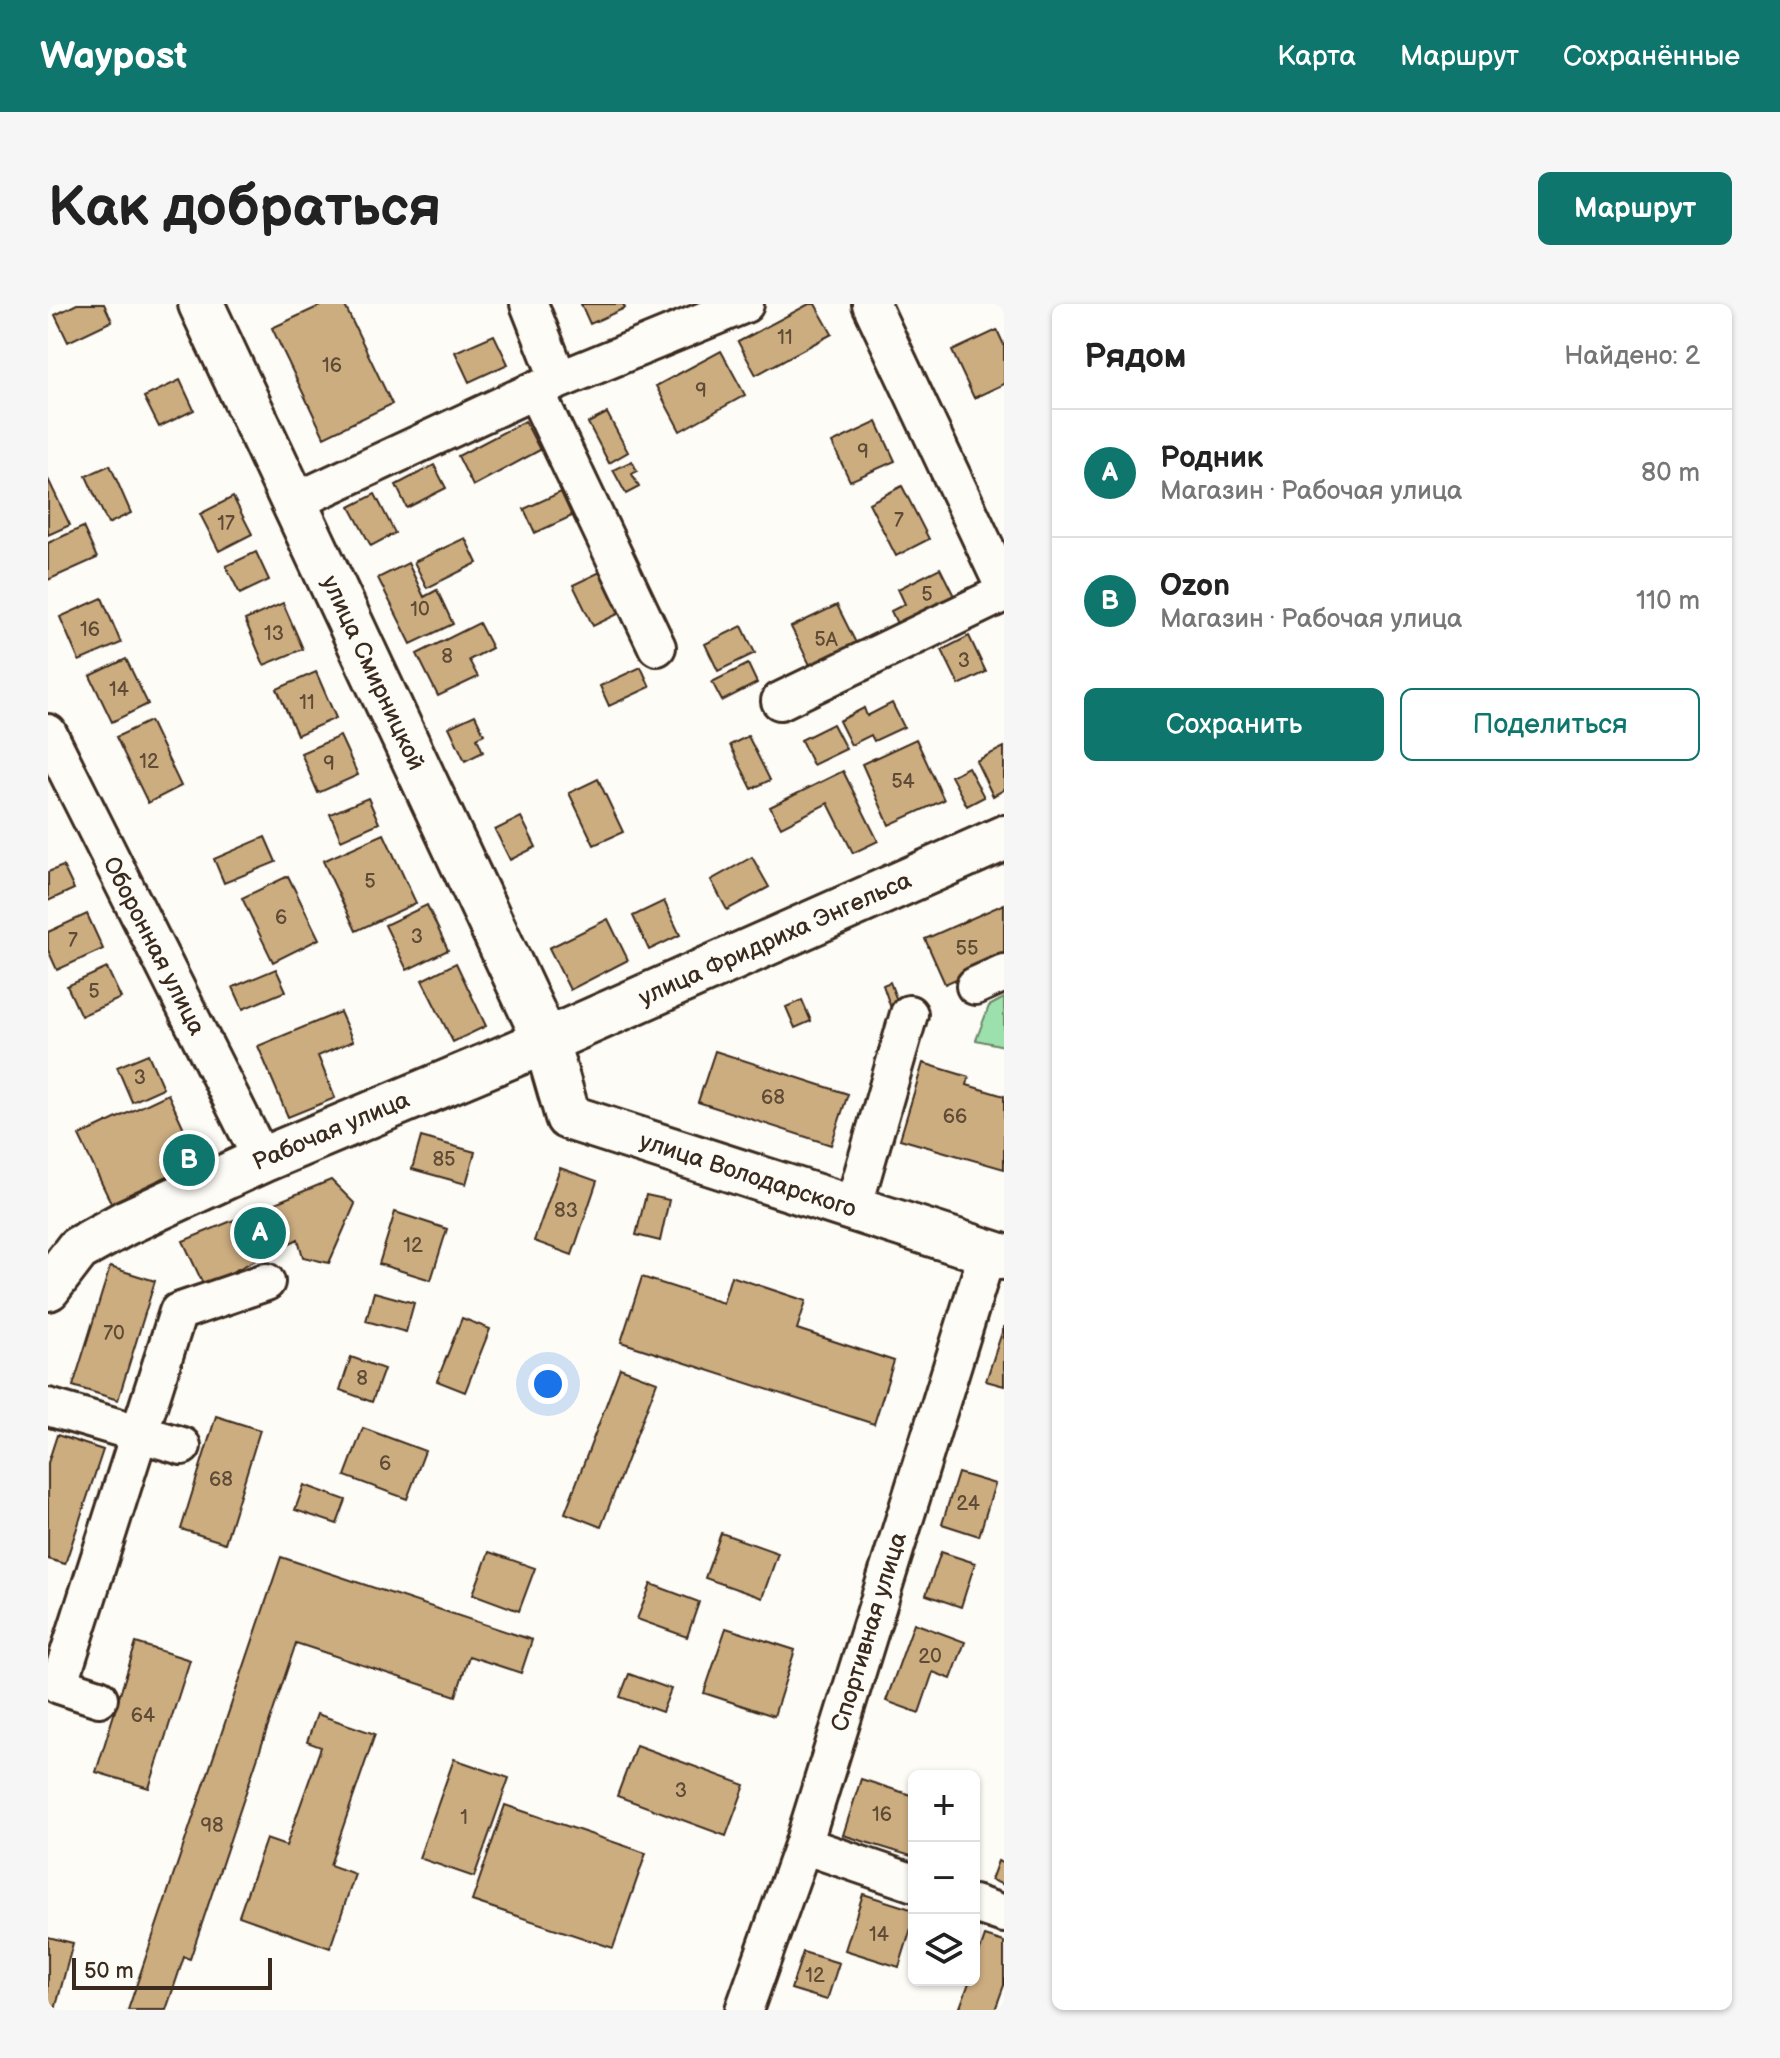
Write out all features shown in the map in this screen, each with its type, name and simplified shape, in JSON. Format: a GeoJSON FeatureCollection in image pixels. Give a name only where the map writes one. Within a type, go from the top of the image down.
{"type":"FeatureCollection","features":[{"type":"Feature","properties":{"kind":"main road","name":"улица Смирницкой"},"geometry":{"type":"LineString","coordinates":[[201,304],[546,1041]]}},
{"type":"Feature","properties":{"kind":"main road","name":"улица Фридриха Энгельса"},"geometry":{"type":"LineString","coordinates":[[546,1041],[1004,838]]}},
{"type":"Feature","properties":{"kind":"main road","name":"Рабочая улица"},"geometry":{"type":"LineString","coordinates":[[48,1288],[78,1249],[125,1223],[262,1160],[546,1041]]}},
{"type":"Feature","properties":{"kind":"main road","name":"улица Володарского"},"geometry":{"type":"LineString","coordinates":[[546,1041],[568,1117],[996,1254]]}},
{"type":"Feature","properties":{"kind":"street"},"geometry":{"type":"LineString","coordinates":[[529,304],[547,385],[657,647]]}},
{"type":"Feature","properties":{"kind":"street"},"geometry":{"type":"LineString","coordinates":[[294,502],[547,385],[745,304]]}},
{"type":"Feature","properties":{"kind":"street"},"geometry":{"type":"LineString","coordinates":[[871,304],[1004,587]]}},
{"type":"Feature","properties":{"kind":"street"},"geometry":{"type":"LineString","coordinates":[[780,701],[1004,593]]}},
{"type":"Feature","properties":{"kind":"street","name":"Оборонная улица"},"geometry":{"type":"LineString","coordinates":[[48,733],[262,1160]]}},
{"type":"Feature","properties":{"kind":"street"},"geometry":{"type":"LineString","coordinates":[[853,1208],[909,1014]]}},
{"type":"Feature","properties":{"kind":"street","name":"Спортивная улица"},"geometry":{"type":"LineString","coordinates":[[744,2010],[803,1845],[996,1254]]}},
{"type":"Feature","properties":{"kind":"street"},"geometry":{"type":"LineString","coordinates":[[99,1698],[59,1685],[178,1312],[266,1282]]}},
{"type":"Feature","properties":{"kind":"street"},"geometry":{"type":"LineString","coordinates":[[48,1407],[182,1446]]}},
{"type":"Feature","properties":{"kind":"street"},"geometry":{"type":"LineString","coordinates":[[803,1845],[908,1881]]}},
{"type":"Feature","properties":{"kind":"street"},"geometry":{"type":"LineString","coordinates":[[980,1906],[1004,1914]]}},
{"type":"Feature","properties":{"kind":"green space"},"geometry":{"type":"Polygon","coordinates":[[[1004,998],[1004,1046],[976,1040],[989,1006],[1004,998]]]}},
{"type":"Feature","properties":{"kind":"building"},"geometry":{"type":"Polygon","coordinates":[[[77,304],[104,304],[112,321],[68,342],[55,315],[77,304]]]}},
{"type":"Feature","properties":{"kind":"building"},"geometry":{"type":"Polygon","coordinates":[[[324,304],[344,304],[392,404],[324,437],[272,328],[324,304]]]}},
{"type":"Feature","properties":{"kind":"building"},"geometry":{"type":"Polygon","coordinates":[[[581,304],[623,304],[625,308],[590,324],[581,304]]]}},
{"type":"Feature","properties":{"kind":"building"},"geometry":{"type":"Polygon","coordinates":[[[809,304],[815,304],[832,334],[756,375],[738,342],[809,304]]]}},
{"type":"Feature","properties":{"kind":"building"},"geometry":{"type":"Polygon","coordinates":[[[997,330],[1004,345],[1004,384],[974,398],[952,351],[997,330]]]}},
{"type":"Feature","properties":{"kind":"building"},"geometry":{"type":"Polygon","coordinates":[[[494,335],[508,364],[469,382],[455,352],[494,335]]]}},
{"type":"Feature","properties":{"kind":"building"},"geometry":{"type":"Polygon","coordinates":[[[721,351],[745,395],[680,431],[656,386],[721,351]]]}},
{"type":"Feature","properties":{"kind":"building"},"geometry":{"type":"Polygon","coordinates":[[[180,380],[194,410],[159,427],[144,397],[180,380]]]}},
{"type":"Feature","properties":{"kind":"building"},"geometry":{"type":"Polygon","coordinates":[[[607,413],[628,452],[609,463],[588,423],[607,413]]]}},
{"type":"Feature","properties":{"kind":"building"},"geometry":{"type":"Polygon","coordinates":[[[525,421],[540,450],[473,486],[458,456],[525,421]]]}},
{"type":"Feature","properties":{"kind":"building"},"geometry":{"type":"Polygon","coordinates":[[[877,422],[895,461],[850,481],[832,443],[877,422]]]}},
{"type":"Feature","properties":{"kind":"building"},"geometry":{"type":"Polygon","coordinates":[[[632,461],[637,471],[632,474],[639,487],[626,494],[613,470],[632,461]]]}},
{"type":"Feature","properties":{"kind":"building"},"geometry":{"type":"Polygon","coordinates":[[[110,465],[131,513],[108,524],[86,476],[110,465]]]}},
{"type":"Feature","properties":{"kind":"building"},"geometry":{"type":"Polygon","coordinates":[[[434,465],[446,488],[407,508],[396,485],[434,465]]]}},
{"type":"Feature","properties":{"kind":"building"},"geometry":{"type":"Polygon","coordinates":[[[48,479],[70,525],[48,535],[48,479]]]}},
{"type":"Feature","properties":{"kind":"building"},"geometry":{"type":"Polygon","coordinates":[[[902,486],[929,539],[896,556],[869,503],[902,486]]]}},
{"type":"Feature","properties":{"kind":"building"},"geometry":{"type":"Polygon","coordinates":[[[561,492],[572,516],[535,533],[524,509],[561,492]]]}},
{"type":"Feature","properties":{"kind":"building"},"geometry":{"type":"Polygon","coordinates":[[[375,494],[395,533],[371,546],[350,507],[375,494]]]}},
{"type":"Feature","properties":{"kind":"building"},"geometry":{"type":"Polygon","coordinates":[[[233,497],[252,534],[219,551],[200,514],[233,497]]]}},
{"type":"Feature","properties":{"kind":"building"},"geometry":{"type":"Polygon","coordinates":[[[83,527],[97,558],[48,580],[48,543],[83,527]]]}},
{"type":"Feature","properties":{"kind":"building"},"geometry":{"type":"Polygon","coordinates":[[[465,538],[477,563],[427,588],[414,562],[465,538]]]}},
{"type":"Feature","properties":{"kind":"building"},"geometry":{"type":"Polygon","coordinates":[[[256,552],[269,580],[240,594],[226,566],[256,552]]]}},
{"type":"Feature","properties":{"kind":"building"},"geometry":{"type":"Polygon","coordinates":[[[408,563],[424,597],[437,590],[453,624],[411,644],[378,578],[408,563]]]}},
{"type":"Feature","properties":{"kind":"building"},"geometry":{"type":"Polygon","coordinates":[[[940,568],[957,602],[900,630],[891,611],[905,604],[898,589],[940,568]]]}},
{"type":"Feature","properties":{"kind":"building"},"geometry":{"type":"Polygon","coordinates":[[[600,572],[620,613],[593,626],[573,585],[600,572]]]}},
{"type":"Feature","properties":{"kind":"building"},"geometry":{"type":"Polygon","coordinates":[[[102,598],[121,643],[79,661],[60,617],[102,598]]]}},
{"type":"Feature","properties":{"kind":"building"},"geometry":{"type":"Polygon","coordinates":[[[283,603],[303,649],[264,665],[245,620],[283,603]]]}},
{"type":"Feature","properties":{"kind":"building"},"geometry":{"type":"Polygon","coordinates":[[[837,605],[861,653],[815,675],[791,627],[837,605]]]}},
{"type":"Feature","properties":{"kind":"building"},"geometry":{"type":"Polygon","coordinates":[[[479,623],[492,648],[469,660],[478,677],[438,696],[417,654],[479,623]]]}},
{"type":"Feature","properties":{"kind":"building"},"geometry":{"type":"Polygon","coordinates":[[[742,626],[755,653],[718,671],[705,644],[742,626]]]}},
{"type":"Feature","properties":{"kind":"building"},"geometry":{"type":"Polygon","coordinates":[[[969,636],[986,672],[959,685],[942,650],[969,636]]]}},
{"type":"Feature","properties":{"kind":"building"},"geometry":{"type":"Polygon","coordinates":[[[126,659],[148,704],[112,722],[90,676],[126,659]]]}},
{"type":"Feature","properties":{"kind":"building"},"geometry":{"type":"Polygon","coordinates":[[[748,664],[757,683],[722,701],[712,682],[748,664]]]}},
{"type":"Feature","properties":{"kind":"building"},"geometry":{"type":"Polygon","coordinates":[[[641,667],[650,687],[609,706],[600,686],[641,667]]]}},
{"type":"Feature","properties":{"kind":"building"},"geometry":{"type":"Polygon","coordinates":[[[316,672],[336,718],[297,735],[277,689],[316,672]]]}},
{"type":"Feature","properties":{"kind":"building"},"geometry":{"type":"Polygon","coordinates":[[[892,703],[904,727],[874,741],[871,735],[851,745],[839,721],[864,708],[867,716],[892,703]]]}},
{"type":"Feature","properties":{"kind":"building"},"geometry":{"type":"Polygon","coordinates":[[[475,715],[484,734],[477,738],[483,752],[465,761],[449,727],[475,715]]]}},
{"type":"Feature","properties":{"kind":"building"},"geometry":{"type":"Polygon","coordinates":[[[150,721],[181,786],[148,803],[116,737],[150,721]]]}},
{"type":"Feature","properties":{"kind":"building"},"geometry":{"type":"Polygon","coordinates":[[[833,724],[846,749],[813,765],[801,740],[833,724]]]}},
{"type":"Feature","properties":{"kind":"building"},"geometry":{"type":"Polygon","coordinates":[[[340,736],[358,775],[318,793],[301,753],[340,736]]]}},
{"type":"Feature","properties":{"kind":"building"},"geometry":{"type":"Polygon","coordinates":[[[748,736],[770,780],[752,789],[730,745],[748,736]]]}},
{"type":"Feature","properties":{"kind":"building"},"geometry":{"type":"Polygon","coordinates":[[[916,739],[944,800],[889,825],[862,764],[916,739]]]}},
{"type":"Feature","properties":{"kind":"building"},"geometry":{"type":"Polygon","coordinates":[[[1004,747],[1004,790],[993,796],[976,761],[1004,747]]]}},
{"type":"Feature","properties":{"kind":"building"},"geometry":{"type":"Polygon","coordinates":[[[968,767],[984,797],[967,806],[951,776],[968,767]]]}},
{"type":"Feature","properties":{"kind":"building"},"geometry":{"type":"Polygon","coordinates":[[[843,771],[878,841],[853,853],[828,803],[781,827],[770,807],[843,771]]]}},
{"type":"Feature","properties":{"kind":"building"},"geometry":{"type":"Polygon","coordinates":[[[598,779],[623,832],[594,845],[569,793],[598,779]]]}},
{"type":"Feature","properties":{"kind":"building"},"geometry":{"type":"Polygon","coordinates":[[[368,798],[379,823],[341,840],[330,814],[368,798]]]}},
{"type":"Feature","properties":{"kind":"building"},"geometry":{"type":"Polygon","coordinates":[[[521,817],[536,847],[510,860],[495,830],[521,817]]]}},
{"type":"Feature","properties":{"kind":"building"},"geometry":{"type":"Polygon","coordinates":[[[384,834],[416,903],[356,931],[323,861],[384,834]]]}},
{"type":"Feature","properties":{"kind":"building"},"geometry":{"type":"Polygon","coordinates":[[[265,837],[276,862],[224,883],[214,859],[265,837]]]}},
{"type":"Feature","properties":{"kind":"building"},"geometry":{"type":"Polygon","coordinates":[[[752,857],[769,887],[727,910],[711,880],[752,857]]]}},
{"type":"Feature","properties":{"kind":"building"},"geometry":{"type":"Polygon","coordinates":[[[63,866],[74,889],[48,901],[48,872],[63,866]]]}},
{"type":"Feature","properties":{"kind":"building"},"geometry":{"type":"Polygon","coordinates":[[[288,876],[319,939],[273,962],[242,898],[288,876]]]}},
{"type":"Feature","properties":{"kind":"building"},"geometry":{"type":"Polygon","coordinates":[[[664,901],[680,935],[649,950],[633,916],[664,901]]]}},
{"type":"Feature","properties":{"kind":"building"},"geometry":{"type":"Polygon","coordinates":[[[1004,904],[1004,958],[945,984],[925,939],[1004,904]]]}},
{"type":"Feature","properties":{"kind":"building"},"geometry":{"type":"Polygon","coordinates":[[[427,905],[448,950],[407,970],[385,925],[427,905]]]}},
{"type":"Feature","properties":{"kind":"building"},"geometry":{"type":"Polygon","coordinates":[[[87,914],[103,949],[57,970],[48,950],[48,932],[87,914]]]}},
{"type":"Feature","properties":{"kind":"building"},"geometry":{"type":"Polygon","coordinates":[[[608,919],[628,960],[570,990],[549,948],[608,919]]]}},
{"type":"Feature","properties":{"kind":"building"},"geometry":{"type":"Polygon","coordinates":[[[456,963],[486,1026],[453,1042],[422,980],[456,963]]]}},
{"type":"Feature","properties":{"kind":"building"},"geometry":{"type":"Polygon","coordinates":[[[107,968],[121,998],[81,1016],[67,986],[107,968]]]}},
{"type":"Feature","properties":{"kind":"building"},"geometry":{"type":"Polygon","coordinates":[[[276,969],[286,991],[243,1009],[233,987],[276,969]]]}},
{"type":"Feature","properties":{"kind":"building"},"geometry":{"type":"Polygon","coordinates":[[[890,982],[902,1014],[894,1017],[883,985],[890,982]]]}},
{"type":"Feature","properties":{"kind":"building"},"geometry":{"type":"Polygon","coordinates":[[[802,1000],[811,1021],[795,1028],[786,1007],[802,1000]]]}},
{"type":"Feature","properties":{"kind":"building"},"geometry":{"type":"Polygon","coordinates":[[[340,1012],[353,1041],[318,1056],[335,1098],[288,1117],[258,1046],[340,1012]]]}},
{"type":"Feature","properties":{"kind":"building"},"geometry":{"type":"Polygon","coordinates":[[[715,1051],[848,1094],[831,1145],[698,1102],[715,1051]]]}},
{"type":"Feature","properties":{"kind":"building"},"geometry":{"type":"Polygon","coordinates":[[[148,1054],[163,1088],[132,1102],[117,1067],[148,1054]]]}},
{"type":"Feature","properties":{"kind":"building"},"geometry":{"type":"Polygon","coordinates":[[[923,1063],[969,1077],[967,1085],[1004,1096],[1004,1169],[900,1139],[923,1063]]]}},
{"type":"Feature","properties":{"kind":"building"},"geometry":{"type":"Polygon","coordinates":[[[168,1094],[199,1161],[111,1203],[79,1136],[168,1094]]]}},
{"type":"Feature","properties":{"kind":"building"},"geometry":{"type":"Polygon","coordinates":[[[421,1137],[475,1152],[466,1184],[412,1169],[421,1137]]]}},
{"type":"Feature","properties":{"kind":"building"},"geometry":{"type":"Polygon","coordinates":[[[560,1168],[597,1181],[572,1255],[534,1241],[560,1168]]]}},
{"type":"Feature","properties":{"kind":"building"},"geometry":{"type":"Polygon","coordinates":[[[331,1180],[355,1204],[329,1263],[303,1257],[298,1239],[204,1286],[183,1241],[331,1180]]]}},
{"type":"Feature","properties":{"kind":"building"},"geometry":{"type":"Polygon","coordinates":[[[646,1195],[669,1200],[660,1241],[636,1235],[646,1195]]]}},
{"type":"Feature","properties":{"kind":"building"},"geometry":{"type":"Polygon","coordinates":[[[395,1212],[447,1229],[431,1280],[379,1264],[395,1212]]]}},
{"type":"Feature","properties":{"kind":"building"},"geometry":{"type":"Polygon","coordinates":[[[110,1267],[155,1281],[118,1400],[73,1386],[110,1267]]]}},
{"type":"Feature","properties":{"kind":"building"},"geometry":{"type":"Polygon","coordinates":[[[731,1276],[806,1301],[797,1329],[894,1361],[874,1424],[621,1342],[642,1277],[723,1303],[731,1276]]]}},
{"type":"Feature","properties":{"kind":"building"},"geometry":{"type":"Polygon","coordinates":[[[374,1292],[414,1303],[406,1332],[366,1321],[374,1292]]]}},
{"type":"Feature","properties":{"kind":"building"},"geometry":{"type":"Polygon","coordinates":[[[462,1318],[490,1329],[465,1392],[437,1381],[462,1318]]]}},
{"type":"Feature","properties":{"kind":"building"},"geometry":{"type":"Polygon","coordinates":[[[1004,1326],[1004,1386],[986,1381],[1004,1326]]]}},
{"type":"Feature","properties":{"kind":"building"},"geometry":{"type":"Polygon","coordinates":[[[351,1357],[384,1369],[372,1402],[340,1390],[351,1357]]]}},
{"type":"Feature","properties":{"kind":"building"},"geometry":{"type":"Polygon","coordinates":[[[620,1368],[657,1382],[601,1527],[565,1513],[620,1368]]]}},
{"type":"Feature","properties":{"kind":"building"},"geometry":{"type":"Polygon","coordinates":[[[216,1416],[260,1430],[225,1543],[181,1529],[216,1416]]]}},
{"type":"Feature","properties":{"kind":"building"},"geometry":{"type":"Polygon","coordinates":[[[363,1428],[425,1451],[407,1499],[345,1476],[363,1428]]]}},
{"type":"Feature","properties":{"kind":"building"},"geometry":{"type":"Polygon","coordinates":[[[57,1435],[103,1450],[65,1564],[48,1559],[48,1463],[57,1435]]]}},
{"type":"Feature","properties":{"kind":"building"},"geometry":{"type":"Polygon","coordinates":[[[958,1473],[995,1484],[979,1536],[942,1524],[958,1473]]]}},
{"type":"Feature","properties":{"kind":"building"},"geometry":{"type":"Polygon","coordinates":[[[304,1485],[346,1500],[337,1524],[295,1510],[304,1485]]]}},
{"type":"Feature","properties":{"kind":"building"},"geometry":{"type":"Polygon","coordinates":[[[721,1533],[778,1553],[762,1598],[705,1578],[721,1533]]]}},
{"type":"Feature","properties":{"kind":"building"},"geometry":{"type":"Polygon","coordinates":[[[489,1552],[535,1568],[519,1611],[473,1594],[489,1552]]]}},
{"type":"Feature","properties":{"kind":"building"},"geometry":{"type":"Polygon","coordinates":[[[941,1552],[975,1563],[961,1607],[926,1595],[941,1552]]]}},
{"type":"Feature","properties":{"kind":"building"},"geometry":{"type":"Polygon","coordinates":[[[281,1557],[532,1640],[521,1673],[469,1656],[456,1696],[296,1643],[190,1959],[184,1957],[166,2010],[128,2010],[281,1557]]]}},
{"type":"Feature","properties":{"kind":"building"},"geometry":{"type":"Polygon","coordinates":[[[651,1584],[699,1602],[687,1637],[637,1619],[651,1584]]]}},
{"type":"Feature","properties":{"kind":"building"},"geometry":{"type":"Polygon","coordinates":[[[914,1623],[965,1642],[951,1679],[933,1672],[919,1713],[886,1701],[914,1623]]]}},
{"type":"Feature","properties":{"kind":"building"},"geometry":{"type":"Polygon","coordinates":[[[726,1628],[795,1650],[774,1716],[704,1693],[726,1628]]]}},
{"type":"Feature","properties":{"kind":"building"},"geometry":{"type":"Polygon","coordinates":[[[136,1643],[190,1660],[149,1788],[96,1772],[136,1643]]]}},
{"type":"Feature","properties":{"kind":"building"},"geometry":{"type":"Polygon","coordinates":[[[629,1674],[671,1689],[662,1712],[620,1697],[629,1674]]]}},
{"type":"Feature","properties":{"kind":"building"},"geometry":{"type":"Polygon","coordinates":[[[317,1714],[375,1734],[330,1865],[355,1874],[330,1948],[239,1916],[266,1839],[286,1846],[321,1747],[307,1742],[317,1714]]]}},
{"type":"Feature","properties":{"kind":"building"},"geometry":{"type":"Polygon","coordinates":[[[636,1745],[745,1785],[726,1836],[617,1796],[636,1745]]]}},
{"type":"Feature","properties":{"kind":"building"},"geometry":{"type":"Polygon","coordinates":[[[454,1759],[509,1778],[474,1877],[419,1858],[454,1759]]]}},
{"type":"Feature","properties":{"kind":"building"},"geometry":{"type":"Polygon","coordinates":[[[861,1779],[908,1794],[908,1855],[843,1835],[861,1779]]]}},
{"type":"Feature","properties":{"kind":"building"},"geometry":{"type":"Polygon","coordinates":[[[505,1805],[646,1853],[613,1948],[472,1901],[505,1805]]]}},
{"type":"Feature","properties":{"kind":"building"},"geometry":{"type":"Polygon","coordinates":[[[998,1861],[1004,1864],[1004,1885],[991,1880],[998,1861]]]}},
{"type":"Feature","properties":{"kind":"building"},"geometry":{"type":"Polygon","coordinates":[[[863,1894],[908,1908],[908,1938],[899,1967],[845,1950],[863,1894]]]}},
{"type":"Feature","properties":{"kind":"building"},"geometry":{"type":"Polygon","coordinates":[[[985,1936],[1004,1942],[1004,1985],[995,2010],[959,2010],[968,1986],[980,1986],[980,1951],[985,1936]]]}},
{"type":"Feature","properties":{"kind":"building"},"geometry":{"type":"Polygon","coordinates":[[[48,1937],[73,1943],[55,2010],[48,2010],[48,1937]]]}},
{"type":"Feature","properties":{"kind":"building"},"geometry":{"type":"Polygon","coordinates":[[[803,1952],[839,1963],[827,2000],[791,1989],[803,1952]]]}},
{"type":"Feature","properties":{"kind":"place","name":"Ozon"},"geometry":{"type":"Point","coordinates":[189,1160]}},
{"type":"Feature","properties":{"kind":"place","name":"Родник"},"geometry":{"type":"Point","coordinates":[260,1233]}}]}
